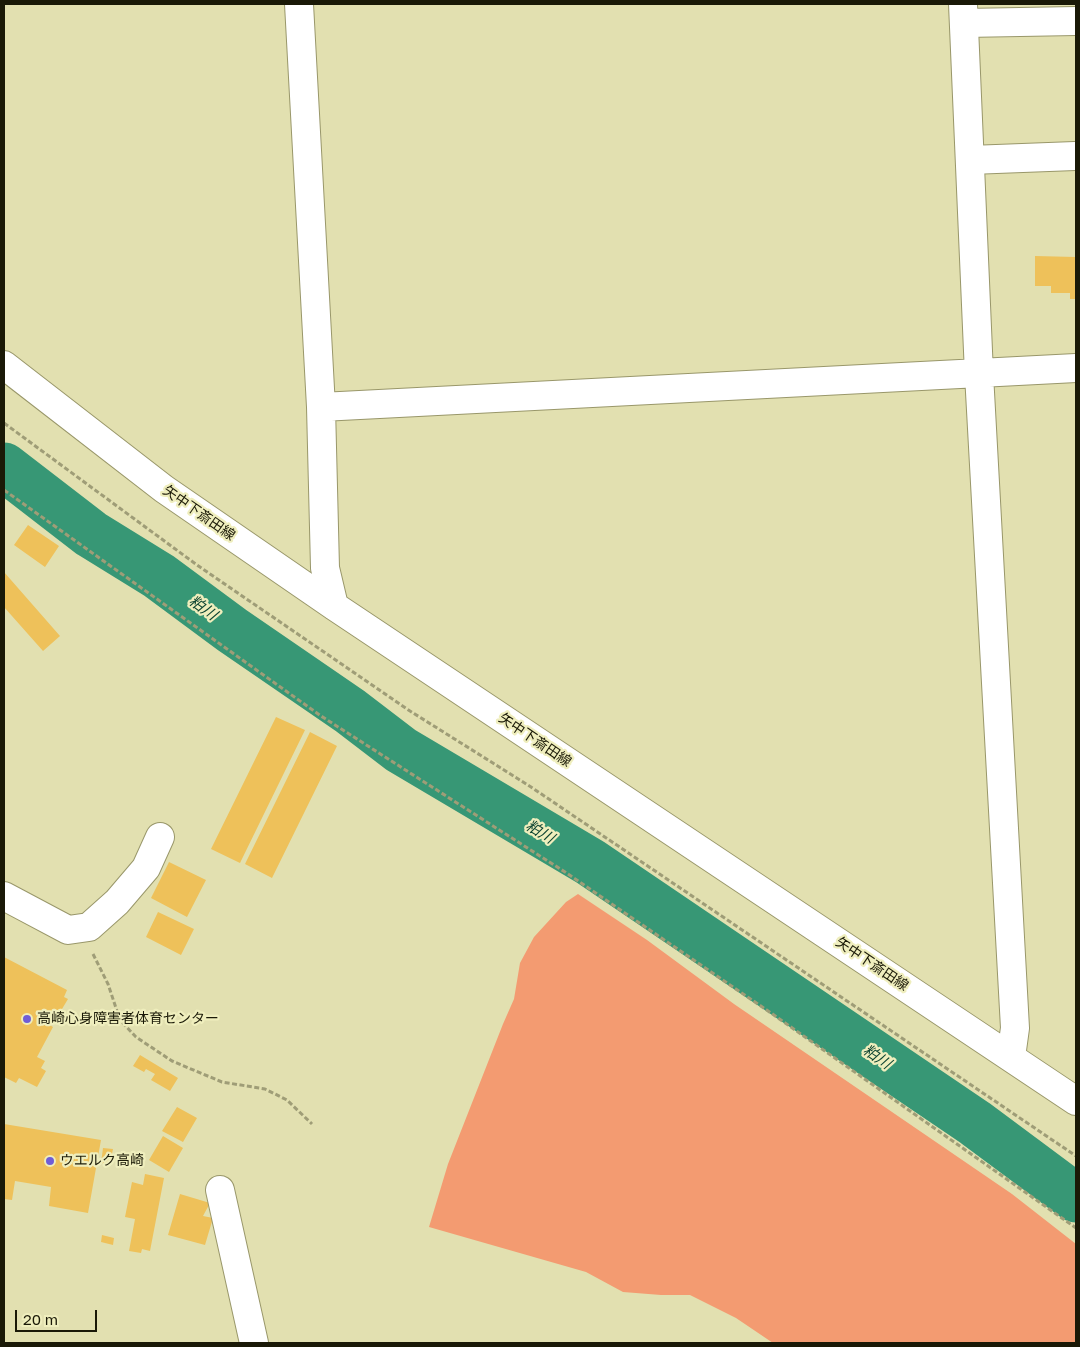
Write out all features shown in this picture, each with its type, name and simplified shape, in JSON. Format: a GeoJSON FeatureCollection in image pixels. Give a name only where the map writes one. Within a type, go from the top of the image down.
{"type":"FeatureCollection","features":[{"type":"Feature","properties":{"kind":"street"},"geometry":{"type":"LineString","coordinates":[[299,4],[321,407],[325,568],[334,606]]}},
{"type":"Feature","properties":{"kind":"street"},"geometry":{"type":"LineString","coordinates":[[1011,1057],[1015,1028],[979,374],[964,13],[1076,21]]}},
{"type":"Feature","properties":{"kind":"street"},"geometry":{"type":"LineString","coordinates":[[970,160],[1075,156]]}},
{"type":"Feature","properties":{"kind":"street","name":"矢中下斎田線"},"geometry":{"type":"LineString","coordinates":[[4,365],[164,489],[334,606],[1076,1101]]}},
{"type":"Feature","properties":{"kind":"street"},"geometry":{"type":"LineString","coordinates":[[321,407],[1076,368]]}},
{"type":"Feature","properties":{"kind":"street"},"geometry":{"type":"LineString","coordinates":[[4,896],[68,930],[89,927],[117,902],[146,868],[160,837]]}},
{"type":"Feature","properties":{"kind":"street"},"geometry":{"type":"LineString","coordinates":[[220,1190],[254,1343]]}},
{"type":"Feature","properties":{"kind":"path"},"geometry":{"type":"LineString","coordinates":[[4,423],[197,566],[410,711],[539,793],[1076,1156]]}},
{"type":"Feature","properties":{"kind":"path"},"geometry":{"type":"LineString","coordinates":[[4,490],[321,716],[565,872],[779,1019],[1076,1228]]}},
{"type":"Feature","properties":{"kind":"path"},"geometry":{"type":"LineString","coordinates":[[68,930],[88,943],[108,984],[120,1020],[136,1037],[172,1060],[222,1082],[265,1089],[287,1100],[312,1124]]}},
{"type":"Feature","properties":{"kind":"shaded area"},"geometry":{"type":"Polygon","coordinates":[[[578,894],[647,940],[734,1004],[1012,1194],[1076,1244],[1076,1343],[773,1343],[736,1318],[690,1295],[623,1292],[586,1272],[429,1227],[448,1164],[514,999],[520,963],[534,937],[566,902],[578,894]]]}},
{"type":"Feature","properties":{"kind":"building"},"geometry":{"type":"Polygon","coordinates":[[[1035,256],[1076,257],[1076,299],[1070,299],[1070,293],[1051,293],[1051,286],[1035,286],[1035,256]]]}},
{"type":"Feature","properties":{"kind":"building"},"geometry":{"type":"Polygon","coordinates":[[[28,525],[59,546],[45,567],[14,545],[28,525]]]}},
{"type":"Feature","properties":{"kind":"building"},"geometry":{"type":"Polygon","coordinates":[[[4,572],[60,636],[43,651],[4,607],[4,572]]]}},
{"type":"Feature","properties":{"kind":"building"},"geometry":{"type":"Polygon","coordinates":[[[276,717],[305,730],[240,863],[211,849],[276,717]]]}},
{"type":"Feature","properties":{"kind":"building"},"geometry":{"type":"Polygon","coordinates":[[[310,732],[337,746],[272,878],[245,864],[310,732]]]}},
{"type":"Feature","properties":{"kind":"building"},"geometry":{"type":"Polygon","coordinates":[[[169,862],[206,880],[187,917],[151,898],[169,862]]]}},
{"type":"Feature","properties":{"kind":"building"},"geometry":{"type":"Polygon","coordinates":[[[158,912],[194,929],[181,955],[146,937],[158,912]]]}},
{"type":"Feature","properties":{"kind":"building","name":"高崎心身障害者体育センター"},"geometry":{"type":"Polygon","coordinates":[[[4,957],[67,990],[64,997],[68,999],[59,1014],[55,1012],[48,1024],[53,1027],[37,1057],[45,1061],[41,1068],[46,1071],[37,1087],[19,1078],[16,1083],[4,1077],[4,957]]]}},
{"type":"Feature","properties":{"kind":"building"},"geometry":{"type":"Polygon","coordinates":[[[140,1055],[178,1078],[170,1091],[151,1080],[155,1074],[146,1069],[144,1072],[133,1066],[140,1055]]]}},
{"type":"Feature","properties":{"kind":"building"},"geometry":{"type":"Polygon","coordinates":[[[177,1107],[197,1118],[183,1142],[162,1131],[177,1107]]]}},
{"type":"Feature","properties":{"kind":"building","name":"ウエルク高崎"},"geometry":{"type":"Polygon","coordinates":[[[4,1124],[101,1140],[88,1213],[49,1206],[51,1187],[15,1181],[12,1200],[4,1199],[4,1124]]]}},
{"type":"Feature","properties":{"kind":"building"},"geometry":{"type":"Polygon","coordinates":[[[163,1136],[183,1148],[169,1172],[149,1160],[163,1136]]]}},
{"type":"Feature","properties":{"kind":"building"},"geometry":{"type":"Polygon","coordinates":[[[103,1148],[113,1149],[110,1164],[101,1163],[103,1148]]]}},
{"type":"Feature","properties":{"kind":"building"},"geometry":{"type":"Polygon","coordinates":[[[145,1174],[164,1178],[150,1251],[142,1249],[141,1253],[129,1251],[135,1219],[125,1217],[132,1182],[143,1185],[145,1174]]]}},
{"type":"Feature","properties":{"kind":"building"},"geometry":{"type":"Polygon","coordinates":[[[180,1194],[210,1203],[203,1216],[213,1218],[205,1245],[168,1235],[180,1194]]]}},
{"type":"Feature","properties":{"kind":"building"},"geometry":{"type":"Polygon","coordinates":[[[102,1235],[114,1238],[113,1245],[101,1242],[102,1235]]]}},
{"type":"Feature","properties":{"kind":"waterway","name":"粕川"},"geometry":{"type":"LineString","coordinates":[[4,467],[91,534],[159,576],[232,630],[350,711],[401,750],[590,862],[975,1123],[1076,1198]]}},
{"type":"Feature","properties":{"kind":"place","name":"高崎心身障害者体育センター"},"geometry":{"type":"Point","coordinates":[27,1019]}},
{"type":"Feature","properties":{"kind":"place","name":"ウエルク高崎"},"geometry":{"type":"Point","coordinates":[50,1161]}}]}
